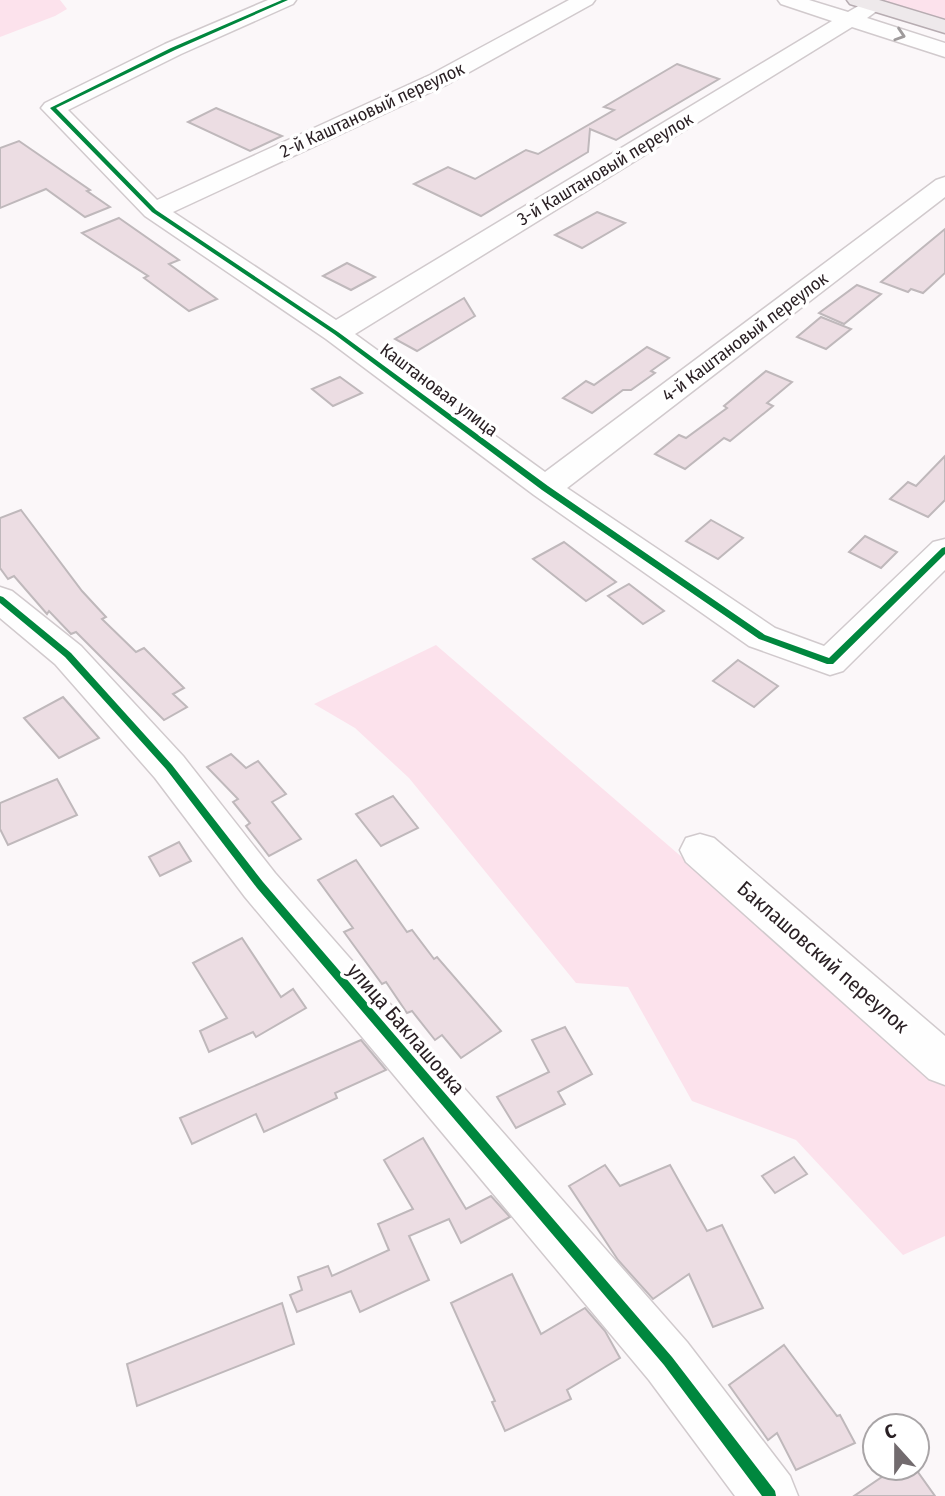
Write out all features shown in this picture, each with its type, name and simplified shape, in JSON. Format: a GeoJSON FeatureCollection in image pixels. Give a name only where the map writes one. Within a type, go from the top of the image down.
{"type":"FeatureCollection","features":[{"type":"Feature","properties":{"kind":"main road"},"geometry":{"type":"LineString","coordinates":[[860,8],[945,27]]}},
{"type":"Feature","properties":{"kind":"street","name":"Каштановая улица"},"geometry":{"type":"LineString","coordinates":[[286,0],[173,49],[53,108],[154,211],[336,332],[545,488],[762,637],[830,662],[945,550]]}},
{"type":"Feature","properties":{"kind":"street","name":"2-й Каштановый переулок"},"geometry":{"type":"LineString","coordinates":[[154,211],[438,80],[585,0]]}},
{"type":"Feature","properties":{"kind":"street"},"geometry":{"type":"LineString","coordinates":[[788,0],[860,8],[945,50]]}},
{"type":"Feature","properties":{"kind":"street","name":"3-й Каштановый переулок"},"geometry":{"type":"LineString","coordinates":[[336,332],[860,8]]}},
{"type":"Feature","properties":{"kind":"street","name":"4-й Каштановый переулок"},"geometry":{"type":"LineString","coordinates":[[545,488],[945,185]]}},
{"type":"Feature","properties":{"kind":"street","name":"улица Баклашовка"},"geometry":{"type":"LineString","coordinates":[[0,599],[68,655],[169,767],[260,885],[668,1362],[770,1496]]}},
{"type":"Feature","properties":{"kind":"street","name":"Баклашовский переулок"},"geometry":{"type":"LineString","coordinates":[[701,850],[945,1064]]}},
{"type":"Feature","properties":{"kind":"shaded area"},"geometry":{"type":"Polygon","coordinates":[[[0,0],[60,0],[67,9],[0,37],[0,0]]]}},
{"type":"Feature","properties":{"kind":"shaded area"},"geometry":{"type":"Polygon","coordinates":[[[872,0],[945,0],[945,22],[872,0]]]}},
{"type":"Feature","properties":{"kind":"shaded area"},"geometry":{"type":"Polygon","coordinates":[[[436,645],[945,1084],[945,1236],[903,1255],[796,1140],[692,1101],[628,987],[576,983],[409,778],[355,728],[314,704],[436,645]]]}},
{"type":"Feature","properties":{"kind":"building"},"geometry":{"type":"Polygon","coordinates":[[[677,64],[719,79],[616,140],[590,129],[588,152],[481,216],[414,184],[448,167],[475,179],[526,150],[538,154],[614,110],[604,107],[677,64]]]}},
{"type":"Feature","properties":{"kind":"building"},"geometry":{"type":"Polygon","coordinates":[[[216,108],[282,136],[250,151],[188,122],[216,108]]]}},
{"type":"Feature","properties":{"kind":"building"},"geometry":{"type":"Polygon","coordinates":[[[19,141],[110,207],[85,217],[46,189],[0,208],[0,148],[19,141]]]}},
{"type":"Feature","properties":{"kind":"building"},"geometry":{"type":"Polygon","coordinates":[[[597,212],[625,223],[582,248],[555,235],[597,212]]]}},
{"type":"Feature","properties":{"kind":"building"},"geometry":{"type":"Polygon","coordinates":[[[119,218],[179,260],[169,264],[217,299],[189,311],[144,278],[148,276],[82,233],[119,218]]]}},
{"type":"Feature","properties":{"kind":"building"},"geometry":{"type":"Polygon","coordinates":[[[945,229],[945,273],[923,293],[911,289],[908,292],[881,282],[945,229]]]}},
{"type":"Feature","properties":{"kind":"building"},"geometry":{"type":"Polygon","coordinates":[[[347,263],[375,277],[351,290],[323,276],[347,263]]]}},
{"type":"Feature","properties":{"kind":"building"},"geometry":{"type":"Polygon","coordinates":[[[857,285],[881,294],[844,324],[819,313],[857,285]]]}},
{"type":"Feature","properties":{"kind":"building"},"geometry":{"type":"Polygon","coordinates":[[[464,298],[475,316],[417,351],[395,339],[464,298]]]}},
{"type":"Feature","properties":{"kind":"building"},"geometry":{"type":"Polygon","coordinates":[[[821,317],[851,329],[826,349],[797,337],[821,317]]]}},
{"type":"Feature","properties":{"kind":"building"},"geometry":{"type":"Polygon","coordinates":[[[647,347],[669,358],[651,371],[655,373],[631,390],[623,390],[592,413],[563,398],[586,381],[594,385],[647,347]]]}},
{"type":"Feature","properties":{"kind":"building"},"geometry":{"type":"Polygon","coordinates":[[[766,371],[792,382],[767,403],[773,406],[730,441],[724,438],[685,469],[655,454],[679,435],[686,438],[727,408],[724,406],[766,371]]]}},
{"type":"Feature","properties":{"kind":"building"},"geometry":{"type":"Polygon","coordinates":[[[340,377],[362,393],[333,406],[312,389],[340,377]]]}},
{"type":"Feature","properties":{"kind":"building"},"geometry":{"type":"Polygon","coordinates":[[[945,456],[945,500],[928,517],[890,499],[908,482],[916,486],[945,456]]]}},
{"type":"Feature","properties":{"kind":"building"},"geometry":{"type":"Polygon","coordinates":[[[21,510],[82,591],[106,617],[102,619],[136,652],[144,648],[184,688],[173,694],[187,707],[164,720],[76,632],[71,634],[49,611],[47,614],[14,576],[8,579],[0,568],[0,518],[21,510]]]}},
{"type":"Feature","properties":{"kind":"building"},"geometry":{"type":"Polygon","coordinates":[[[711,520],[743,538],[718,559],[686,541],[711,520]]]}},
{"type":"Feature","properties":{"kind":"building"},"geometry":{"type":"Polygon","coordinates":[[[865,536],[897,552],[881,568],[849,552],[865,536]]]}},
{"type":"Feature","properties":{"kind":"building"},"geometry":{"type":"Polygon","coordinates":[[[564,542],[616,582],[586,601],[533,559],[564,542]]]}},
{"type":"Feature","properties":{"kind":"building"},"geometry":{"type":"Polygon","coordinates":[[[629,584],[664,611],[643,624],[608,596],[629,584]]]}},
{"type":"Feature","properties":{"kind":"building"},"geometry":{"type":"Polygon","coordinates":[[[738,660],[778,686],[754,707],[713,681],[738,660]]]}},
{"type":"Feature","properties":{"kind":"building"},"geometry":{"type":"Polygon","coordinates":[[[63,697],[99,738],[59,758],[24,718],[63,697]]]}},
{"type":"Feature","properties":{"kind":"building"},"geometry":{"type":"Polygon","coordinates":[[[231,754],[246,768],[258,761],[286,794],[272,802],[301,839],[269,856],[246,826],[250,823],[233,802],[238,799],[207,767],[231,754]]]}},
{"type":"Feature","properties":{"kind":"building"},"geometry":{"type":"Polygon","coordinates":[[[57,779],[77,815],[8,845],[0,829],[0,803],[57,779]]]}},
{"type":"Feature","properties":{"kind":"building"},"geometry":{"type":"Polygon","coordinates":[[[393,796],[418,828],[381,846],[356,814],[393,796]]]}},
{"type":"Feature","properties":{"kind":"building"},"geometry":{"type":"Polygon","coordinates":[[[179,842],[191,861],[160,876],[149,857],[179,842]]]}},
{"type":"Feature","properties":{"kind":"building"},"geometry":{"type":"Polygon","coordinates":[[[356,860],[407,932],[412,930],[434,959],[437,957],[501,1031],[461,1058],[442,1035],[435,1040],[412,1011],[407,1013],[386,982],[382,984],[344,932],[353,928],[318,880],[356,860]]]}},
{"type":"Feature","properties":{"kind":"building"},"geometry":{"type":"Polygon","coordinates":[[[242,938],[281,997],[293,989],[306,1008],[256,1037],[253,1032],[209,1052],[200,1031],[227,1018],[193,963],[242,938]]]}},
{"type":"Feature","properties":{"kind":"building"},"geometry":{"type":"Polygon","coordinates":[[[565,1027],[592,1074],[558,1092],[565,1104],[516,1128],[497,1097],[549,1072],[532,1040],[565,1027]]]}},
{"type":"Feature","properties":{"kind":"building"},"geometry":{"type":"Polygon","coordinates":[[[361,1040],[386,1070],[335,1093],[337,1098],[264,1132],[256,1114],[192,1144],[180,1118],[361,1040]]]}},
{"type":"Feature","properties":{"kind":"building"},"geometry":{"type":"Polygon","coordinates":[[[423,1138],[466,1209],[491,1196],[510,1217],[461,1243],[449,1219],[409,1236],[429,1280],[360,1312],[351,1291],[297,1312],[290,1295],[302,1290],[298,1277],[328,1266],[332,1276],[389,1250],[378,1224],[413,1209],[384,1160],[423,1138]]]}},
{"type":"Feature","properties":{"kind":"building"},"geometry":{"type":"Polygon","coordinates":[[[794,1157],[807,1174],[775,1193],[762,1176],[794,1157]]]}},
{"type":"Feature","properties":{"kind":"building"},"geometry":{"type":"Polygon","coordinates":[[[605,1165],[620,1186],[670,1165],[707,1231],[722,1225],[763,1308],[713,1327],[689,1274],[653,1299],[618,1260],[569,1186],[605,1165]]]}},
{"type":"Feature","properties":{"kind":"building"},"geometry":{"type":"Polygon","coordinates":[[[512,1274],[541,1334],[585,1308],[605,1331],[620,1358],[567,1390],[571,1399],[505,1431],[492,1402],[495,1401],[451,1303],[512,1274]]]}},
{"type":"Feature","properties":{"kind":"building"},"geometry":{"type":"Polygon","coordinates":[[[282,1303],[294,1344],[137,1406],[127,1364],[282,1303]]]}},
{"type":"Feature","properties":{"kind":"building"},"geometry":{"type":"Polygon","coordinates":[[[784,1345],[837,1416],[840,1415],[855,1443],[796,1470],[777,1433],[768,1440],[729,1385],[784,1345]]]}},
{"type":"Feature","properties":{"kind":"building"},"geometry":{"type":"Polygon","coordinates":[[[874,1482],[925,1482],[935,1496],[854,1496],[874,1482]]]}},
{"type":"Feature","properties":{"kind":"cycle path"},"geometry":{"type":"LineString","coordinates":[[286,0],[173,49],[53,108],[154,211],[336,333],[545,488],[762,637],[830,662],[945,550]]}},
{"type":"Feature","properties":{"kind":"cycle path"},"geometry":{"type":"LineString","coordinates":[[0,599],[68,655],[169,767],[260,885],[668,1361],[770,1496]]}}]}
